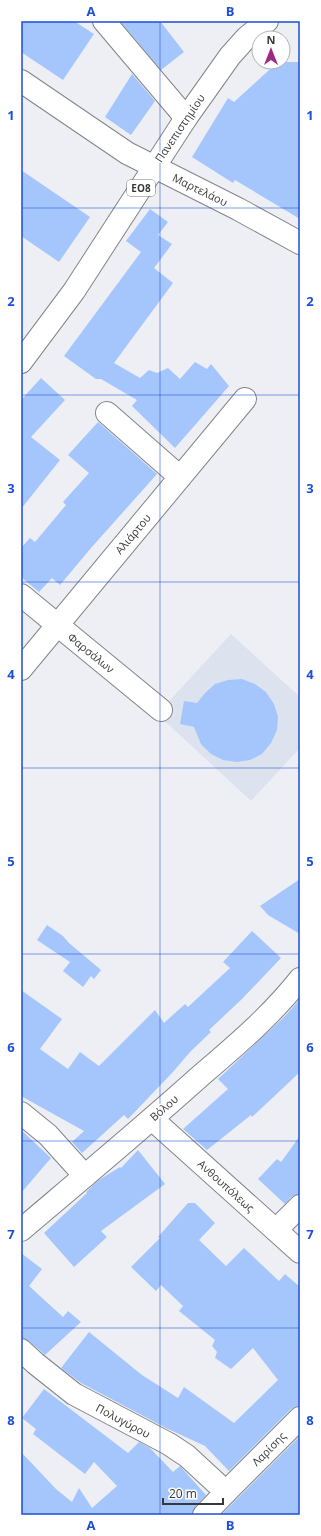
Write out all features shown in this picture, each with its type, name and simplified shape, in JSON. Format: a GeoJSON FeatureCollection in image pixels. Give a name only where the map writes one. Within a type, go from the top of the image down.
{"type":"FeatureCollection","features":[{"type":"Feature","properties":{"kind":"street"},"geometry":{"type":"LineString","coordinates":[[104,21],[186,118]]}},
{"type":"Feature","properties":{"kind":"street","name":"Πανεπιστημίου"},"geometry":{"type":"LineString","coordinates":[[21,362],[74,291],[186,118],[238,46],[267,21]]}},
{"type":"Feature","properties":{"kind":"street","name":"Μαρτελάου"},"geometry":{"type":"LineString","coordinates":[[21,81],[72,114],[127,153],[300,243]]}},
{"type":"Feature","properties":{"kind":"street","name":"Αλιάρτου"},"geometry":{"type":"LineString","coordinates":[[21,669],[245,399]]}},
{"type":"Feature","properties":{"kind":"street"},"geometry":{"type":"LineString","coordinates":[[107,413],[180,478]]}},
{"type":"Feature","properties":{"kind":"street","name":"Φαρσάλων"},"geometry":{"type":"LineString","coordinates":[[21,595],[161,710]]}},
{"type":"Feature","properties":{"kind":"street","name":"Βόλου"},"geometry":{"type":"LineString","coordinates":[[21,1230],[152,1119],[272,1012],[300,979]]}},
{"type":"Feature","properties":{"kind":"street"},"geometry":{"type":"LineString","coordinates":[[21,1113],[48,1134],[85,1176]]}},
{"type":"Feature","properties":{"kind":"street","name":"Ανθουπόλεως"},"geometry":{"type":"LineString","coordinates":[[152,1119],[300,1252]]}},
{"type":"Feature","properties":{"kind":"street"},"geometry":{"type":"LineString","coordinates":[[276,1230],[300,1206]]}},
{"type":"Feature","properties":{"kind":"street","name":"Πολυγύρου"},"geometry":{"type":"LineString","coordinates":[[21,1350],[50,1376],[74,1394],[178,1450],[192,1460],[226,1492]]}},
{"type":"Feature","properties":{"kind":"street","name":"Λαρίσης"},"geometry":{"type":"LineString","coordinates":[[204,1515],[300,1418]]}},
{"type":"Feature","properties":{"kind":"shaded area"},"geometry":{"type":"Polygon","coordinates":[[[231,634],[300,697],[300,748],[251,801],[157,714],[231,634]]]}},
{"type":"Feature","properties":{"kind":"building"},"geometry":{"type":"Polygon","coordinates":[[[21,21],[74,21],[94,34],[63,80],[21,52],[21,21]]]}},
{"type":"Feature","properties":{"kind":"building"},"geometry":{"type":"Polygon","coordinates":[[[120,21],[160,21],[184,52],[161,70],[120,21]]]}},
{"type":"Feature","properties":{"kind":"building"},"geometry":{"type":"Polygon","coordinates":[[[291,62],[300,62],[300,219],[235,180],[233,183],[192,157],[228,98],[234,102],[269,70],[291,70],[291,62]]]}},
{"type":"Feature","properties":{"kind":"building"},"geometry":{"type":"Polygon","coordinates":[[[132,74],[155,101],[131,135],[105,117],[132,74]]]}},
{"type":"Feature","properties":{"kind":"building"},"geometry":{"type":"Polygon","coordinates":[[[21,170],[90,217],[59,262],[21,236],[21,170]]]}},
{"type":"Feature","properties":{"kind":"building"},"geometry":{"type":"Polygon","coordinates":[[[150,209],[168,222],[158,235],[172,244],[154,268],[173,283],[114,363],[140,378],[149,370],[157,373],[168,368],[180,379],[195,362],[207,369],[211,364],[229,386],[175,448],[132,406],[137,400],[101,379],[96,379],[64,356],[141,252],[126,241],[150,209]]]}},
{"type":"Feature","properties":{"kind":"building"},"geometry":{"type":"Polygon","coordinates":[[[41,378],[65,400],[31,437],[60,460],[21,509],[21,400],[41,378]]]}},
{"type":"Feature","properties":{"kind":"building"},"geometry":{"type":"Polygon","coordinates":[[[98,422],[157,474],[60,585],[52,578],[39,592],[21,577],[21,548],[30,538],[35,542],[66,505],[63,502],[89,473],[68,455],[98,422]]]}},
{"type":"Feature","properties":{"kind":"building"},"geometry":{"type":"Polygon","coordinates":[[[242,679],[255,684],[266,692],[274,704],[278,717],[277,730],[271,743],[262,754],[250,760],[237,762],[223,760],[211,754],[201,744],[194,727],[180,724],[184,701],[197,703],[215,684],[228,680],[242,679]]]}},
{"type":"Feature","properties":{"kind":"building"},"geometry":{"type":"Polygon","coordinates":[[[300,879],[300,934],[268,915],[260,906],[300,879]]]}},
{"type":"Feature","properties":{"kind":"building"},"geometry":{"type":"Polygon","coordinates":[[[47,925],[63,936],[69,943],[101,970],[94,979],[91,976],[83,987],[63,971],[70,962],[37,940],[47,925]]]}},
{"type":"Feature","properties":{"kind":"building"},"geometry":{"type":"Polygon","coordinates":[[[252,931],[281,958],[242,999],[209,1030],[211,1032],[191,1051],[128,1119],[124,1115],[82,1153],[72,1142],[84,1131],[21,1096],[21,990],[62,1019],[40,1049],[68,1069],[80,1052],[99,1066],[155,1010],[164,1023],[185,1004],[188,1007],[230,968],[223,962],[252,931]]]}},
{"type":"Feature","properties":{"kind":"building"},"geometry":{"type":"Polygon","coordinates":[[[300,999],[300,1072],[252,1117],[251,1115],[207,1150],[183,1129],[228,1089],[218,1079],[284,1017],[300,999]]]}},
{"type":"Feature","properties":{"kind":"building"},"geometry":{"type":"Polygon","coordinates":[[[21,1130],[51,1158],[21,1193],[21,1130]]]}},
{"type":"Feature","properties":{"kind":"building"},"geometry":{"type":"Polygon","coordinates":[[[300,1136],[300,1194],[291,1197],[285,1204],[258,1179],[277,1159],[281,1162],[300,1136]]]}},
{"type":"Feature","properties":{"kind":"building"},"geometry":{"type":"Polygon","coordinates":[[[138,1150],[165,1184],[101,1231],[107,1237],[74,1267],[44,1233],[99,1180],[120,1167],[121,1168],[138,1150]]]}},
{"type":"Feature","properties":{"kind":"building"},"geometry":{"type":"Polygon","coordinates":[[[188,1203],[195,1203],[215,1223],[199,1240],[226,1266],[244,1248],[279,1281],[285,1274],[300,1287],[300,1406],[291,1409],[229,1471],[205,1446],[166,1428],[81,1383],[61,1368],[89,1332],[142,1375],[178,1398],[184,1387],[234,1423],[278,1380],[253,1348],[231,1369],[215,1358],[217,1352],[212,1346],[215,1340],[179,1311],[183,1306],[161,1285],[156,1291],[131,1267],[160,1238],[158,1237],[188,1203]]]}},
{"type":"Feature","properties":{"kind":"building"},"geometry":{"type":"Polygon","coordinates":[[[21,1253],[42,1269],[29,1286],[63,1317],[68,1311],[81,1322],[45,1355],[29,1341],[21,1338],[21,1253]]]}},
{"type":"Feature","properties":{"kind":"building"},"geometry":{"type":"Polygon","coordinates":[[[44,1389],[128,1453],[139,1442],[150,1448],[173,1472],[180,1466],[206,1495],[195,1507],[192,1515],[21,1515],[21,1452],[56,1489],[72,1502],[79,1488],[92,1508],[117,1486],[94,1462],[85,1474],[33,1434],[36,1429],[22,1418],[44,1389]]]}},
{"type":"Feature","properties":{"kind":"building"},"geometry":{"type":"Polygon","coordinates":[[[300,1436],[300,1515],[221,1515],[300,1436]]]}}]}
